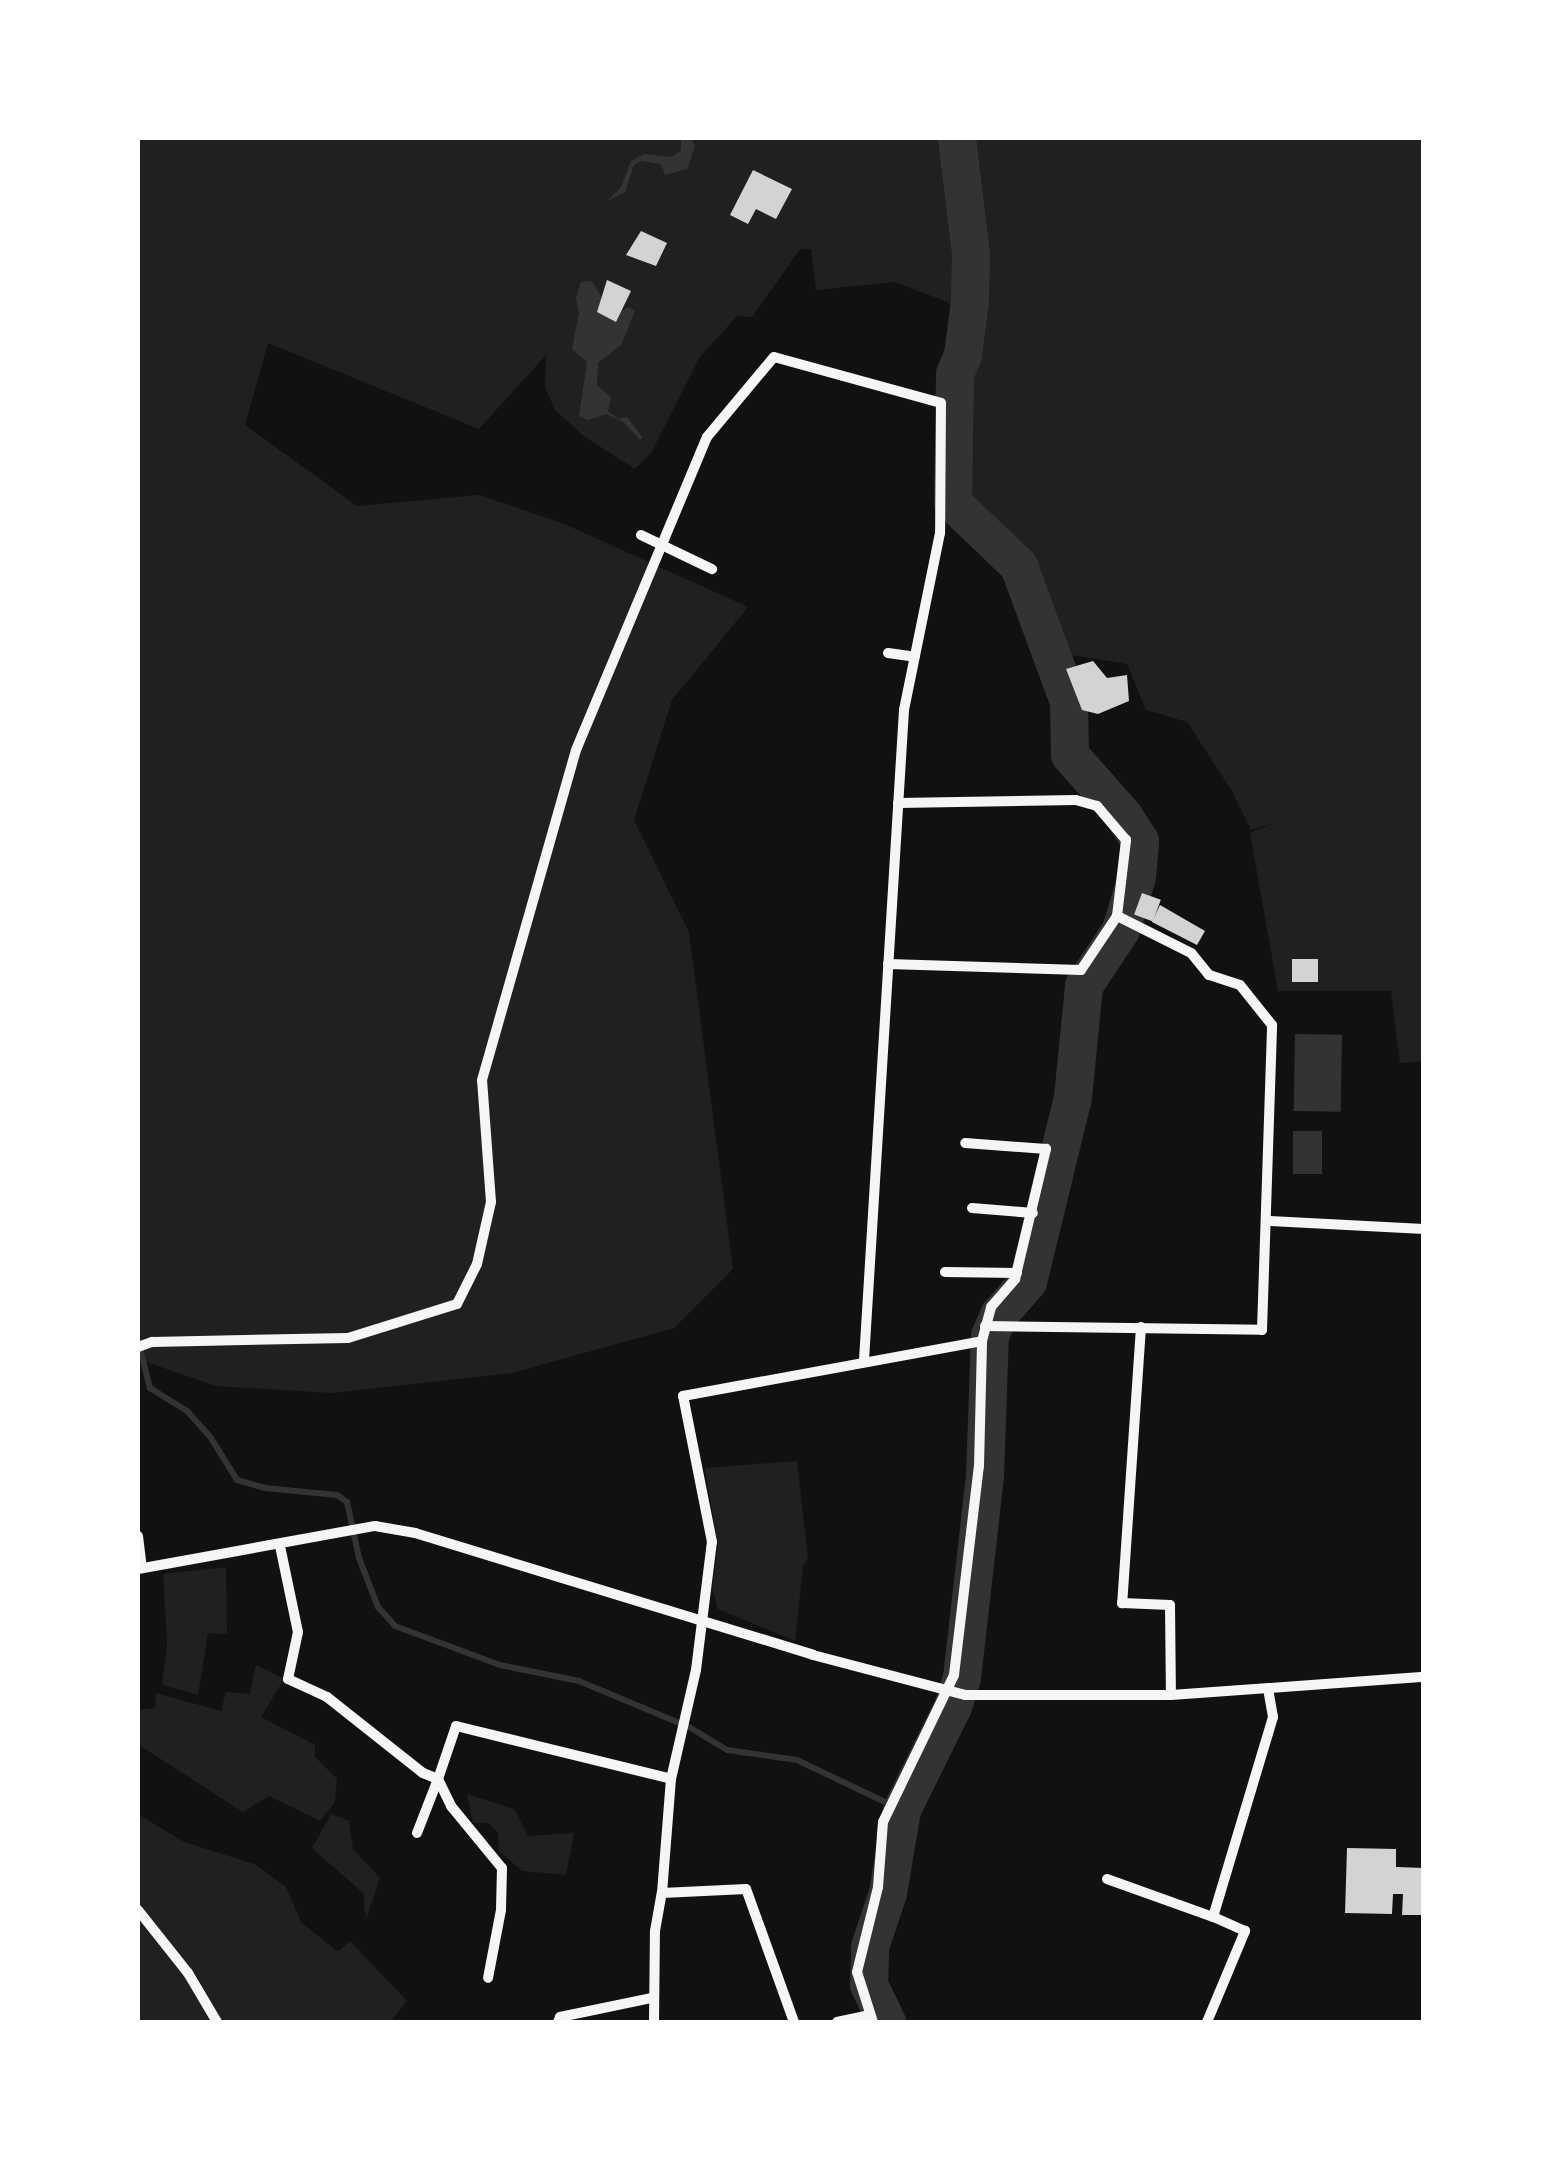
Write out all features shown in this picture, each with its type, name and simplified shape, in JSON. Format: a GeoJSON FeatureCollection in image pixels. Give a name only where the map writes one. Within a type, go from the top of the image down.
{"type":"FeatureCollection","features":[{"type":"Feature","properties":{"kind":"street"},"geometry":{"type":"LineString","coordinates":[[138,1347],[152,1342],[348,1338],[456,1304],[477,1264],[491,1202],[482,1080],[576,750],[707,437],[774,357],[942,403],[940,533],[904,710],[864,1362]]}},
{"type":"Feature","properties":{"kind":"street"},"geometry":{"type":"LineString","coordinates":[[641,534],[712,569]]}},
{"type":"Feature","properties":{"kind":"street"},"geometry":{"type":"LineString","coordinates":[[888,653],[915,657]]}},
{"type":"Feature","properties":{"kind":"street"},"geometry":{"type":"LineString","coordinates":[[888,964],[1081,970],[1117,916],[1126,840],[1097,806],[1076,800],[898,803]]}},
{"type":"Feature","properties":{"kind":"street"},"geometry":{"type":"LineString","coordinates":[[985,1326],[1262,1330],[1272,1025],[1240,985],[1209,975],[1191,953],[1117,916]]}},
{"type":"Feature","properties":{"kind":"street"},"geometry":{"type":"LineString","coordinates":[[837,2022],[871,2019],[857,1972],[878,1887],[883,1822],[954,1675],[979,1466],[982,1341],[991,1308],[1016,1272],[1046,1149],[965,1143]]}},
{"type":"Feature","properties":{"kind":"street"},"geometry":{"type":"LineString","coordinates":[[972,1208],[1033,1213]]}},
{"type":"Feature","properties":{"kind":"street"},"geometry":{"type":"LineString","coordinates":[[1268,1222],[1424,1229]]}},
{"type":"Feature","properties":{"kind":"street"},"geometry":{"type":"LineString","coordinates":[[945,1272],[1016,1272]]}},
{"type":"Feature","properties":{"kind":"street"},"geometry":{"type":"LineString","coordinates":[[1140,1327],[1122,1603],[1170,1605],[1171,1694]]}},
{"type":"Feature","properties":{"kind":"street"},"geometry":{"type":"LineString","coordinates":[[654,2022],[655,1931],[672,1780],[705,1619],[712,1542],[684,1396],[982,1341]]}},
{"type":"Feature","properties":{"kind":"street"},"geometry":{"type":"LineString","coordinates":[[138,1536],[140,1568],[375,1526],[395,1529],[705,1619],[812,1655],[965,1695],[1171,1694],[1424,1677]]}},
{"type":"Feature","properties":{"kind":"street"},"geometry":{"type":"LineString","coordinates":[[280,1546],[298,1632],[288,1679],[327,1697],[423,1773],[438,1780],[451,1806],[502,1868],[501,1910],[488,1978]]}},
{"type":"Feature","properties":{"kind":"street"},"geometry":{"type":"LineString","coordinates":[[1213,1917],[1274,1717],[1268,1688]]}},
{"type":"Feature","properties":{"kind":"street"},"geometry":{"type":"LineString","coordinates":[[417,1833],[456,1726],[672,1780]]}},
{"type":"Feature","properties":{"kind":"street"},"geometry":{"type":"LineString","coordinates":[[1107,1880],[1245,1930],[1207,2022]]}},
{"type":"Feature","properties":{"kind":"street"},"geometry":{"type":"LineString","coordinates":[[662,1893],[746,1889],[794,2022]]}},
{"type":"Feature","properties":{"kind":"street"},"geometry":{"type":"LineString","coordinates":[[138,1910],[188,1973],[218,2022]]}},
{"type":"Feature","properties":{"kind":"street"},"geometry":{"type":"LineString","coordinates":[[558,2022],[560,2017],[652,1998]]}},
{"type":"Feature","properties":{"kind":"shaded area"},"geometry":{"type":"Polygon","coordinates":[[[138,138],[1423,138],[1423,1061],[1400,1063],[1391,991],[1278,991],[1250,833],[1277,822],[1251,830],[1232,791],[1187,722],[1146,710],[1127,664],[1071,655],[1049,608],[962,496],[950,303],[895,282],[816,290],[811,249],[800,249],[752,317],[737,316],[700,357],[651,453],[635,469],[584,436],[555,410],[545,387],[546,355],[479,429],[268,343],[245,425],[357,506],[479,495],[562,523],[748,607],[672,700],[634,820],[689,932],[733,1269],[674,1328],[512,1373],[332,1393],[216,1386],[138,1359],[138,138]]]}},
{"type":"Feature","properties":{"kind":"shaded area"},"geometry":{"type":"Polygon","coordinates":[[[681,138],[691,138],[695,146],[687,169],[665,175],[661,164],[641,161],[634,165],[625,192],[607,201],[621,187],[631,161],[644,154],[672,157],[681,150],[681,138]]]}},
{"type":"Feature","properties":{"kind":"shaded area"},"geometry":{"type":"Polygon","coordinates":[[[592,281],[605,303],[618,313],[629,307],[635,311],[621,345],[598,363],[597,385],[611,397],[608,411],[618,419],[627,417],[643,438],[640,440],[623,422],[606,414],[588,420],[579,416],[587,362],[572,349],[579,313],[576,298],[581,282],[592,281]]]}},
{"type":"Feature","properties":{"kind":"shaded area"},"geometry":{"type":"Polygon","coordinates":[[[1295,1034],[1342,1035],[1341,1112],[1294,1111],[1295,1034]]]}},
{"type":"Feature","properties":{"kind":"shaded area"},"geometry":{"type":"Polygon","coordinates":[[[1293,1131],[1322,1131],[1322,1174],[1293,1174],[1293,1131]]]}},
{"type":"Feature","properties":{"kind":"shaded area"},"geometry":{"type":"Polygon","coordinates":[[[797,1461],[808,1558],[803,1566],[795,1641],[718,1609],[712,1588],[718,1546],[705,1468],[797,1461]]]}},
{"type":"Feature","properties":{"kind":"shaded area"},"geometry":{"type":"Polygon","coordinates":[[[226,1567],[227,1634],[208,1633],[198,1695],[162,1685],[167,1643],[163,1574],[226,1567]]]}},
{"type":"Feature","properties":{"kind":"shaded area"},"geometry":{"type":"Polygon","coordinates":[[[256,1665],[284,1679],[261,1717],[315,1745],[315,1757],[337,1779],[335,1802],[320,1821],[269,1796],[243,1812],[139,1745],[139,1710],[155,1708],[156,1693],[221,1711],[226,1692],[250,1694],[256,1665]]]}},
{"type":"Feature","properties":{"kind":"shaded area"},"geometry":{"type":"Polygon","coordinates":[[[467,1794],[514,1809],[528,1836],[574,1833],[566,1875],[522,1871],[499,1851],[498,1833],[489,1823],[473,1823],[467,1794]]]}},
{"type":"Feature","properties":{"kind":"shaded area"},"geometry":{"type":"Polygon","coordinates":[[[138,1814],[184,1842],[254,1864],[286,1887],[301,1922],[338,1952],[350,1941],[407,2001],[390,2022],[138,2022],[138,1814]]]}},
{"type":"Feature","properties":{"kind":"shaded area"},"geometry":{"type":"Polygon","coordinates":[[[331,1814],[349,1821],[353,1849],[380,1878],[366,1920],[363,1893],[312,1848],[331,1814]]]}},
{"type":"Feature","properties":{"kind":"building"},"geometry":{"type":"Polygon","coordinates":[[[753,170],[792,189],[776,219],[756,209],[748,224],[730,215],[753,170]]]}},
{"type":"Feature","properties":{"kind":"building"},"geometry":{"type":"Polygon","coordinates":[[[641,231],[667,243],[656,266],[626,255],[641,231]]]}},
{"type":"Feature","properties":{"kind":"building"},"geometry":{"type":"Polygon","coordinates":[[[607,280],[631,291],[616,322],[597,312],[607,280]]]}},
{"type":"Feature","properties":{"kind":"building"},"geometry":{"type":"Polygon","coordinates":[[[1093,661],[1107,678],[1127,675],[1129,701],[1098,714],[1082,710],[1066,669],[1093,661]]]}},
{"type":"Feature","properties":{"kind":"building"},"geometry":{"type":"Polygon","coordinates":[[[1142,893],[1161,900],[1153,921],[1134,915],[1142,893]]]}},
{"type":"Feature","properties":{"kind":"building"},"geometry":{"type":"Polygon","coordinates":[[[1160,905],[1205,931],[1197,945],[1152,922],[1160,905]]]}},
{"type":"Feature","properties":{"kind":"building"},"geometry":{"type":"Polygon","coordinates":[[[1292,959],[1318,959],[1318,982],[1292,982],[1292,959]]]}},
{"type":"Feature","properties":{"kind":"building"},"geometry":{"type":"Polygon","coordinates":[[[1347,1848],[1396,1849],[1396,1867],[1424,1868],[1424,1915],[1402,1915],[1403,1894],[1393,1894],[1392,1914],[1345,1913],[1347,1848]]]}},
{"type":"Feature","properties":{"kind":"waterway"},"geometry":{"type":"LineString","coordinates":[[887,2022],[869,1985],[870,1947],[888,1893],[902,1810],[953,1707],[962,1678],[985,1476],[990,1336],[999,1315],[1028,1282],[1073,1097],[1084,986],[1121,930],[1137,877],[1140,841],[1124,816],[1070,755],[1069,702],[1019,566],[953,503],[955,374],[963,355],[971,254],[957,138]]}},
{"type":"Feature","properties":{"kind":"waterway"},"geometry":{"type":"LineString","coordinates":[[138,1341],[150,1388],[187,1411],[211,1438],[237,1480],[265,1488],[337,1495],[347,1502],[359,1558],[378,1607],[395,1626],[500,1665],[579,1681],[689,1727],[727,1750],[797,1760],[902,1810]]}}]}
